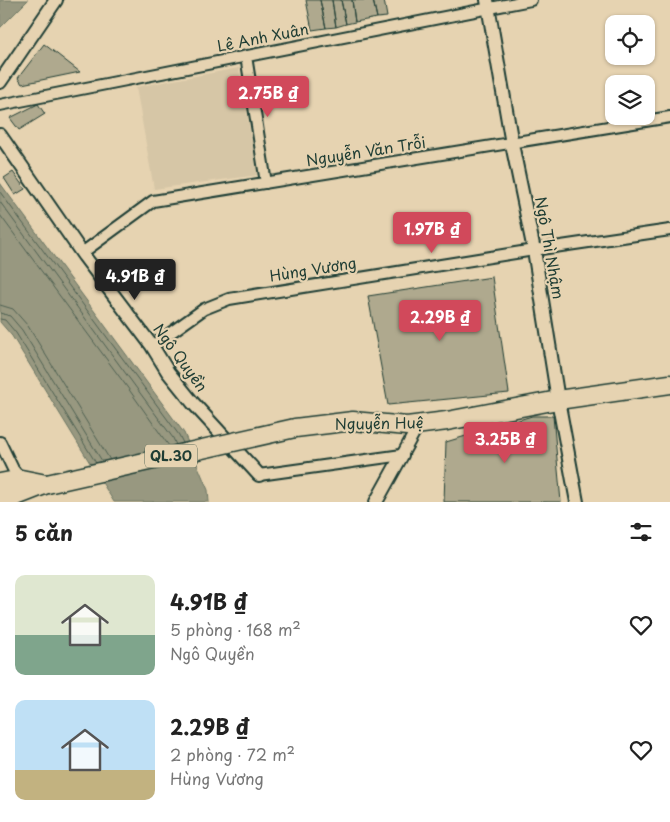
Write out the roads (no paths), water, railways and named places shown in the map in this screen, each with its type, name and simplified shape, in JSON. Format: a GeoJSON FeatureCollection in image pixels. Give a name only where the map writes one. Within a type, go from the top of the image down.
{"type":"FeatureCollection","features":[{"type":"Feature","properties":{"kind":"highway","name":"Nguyễn Huệ"},"geometry":{"type":"LineString","coordinates":[[47,484],[295,428],[354,421],[407,426],[465,418],[558,400],[670,384]]}},
{"type":"Feature","properties":{"kind":"highway","name":"QL.30"},"geometry":{"type":"LineString","coordinates":[[0,483],[21,480],[47,484]]}},
{"type":"Feature","properties":{"kind":"highway","name":"QL.30"},"geometry":{"type":"LineString","coordinates":[[0,500],[14,498],[47,484]]}},
{"type":"Feature","properties":{"kind":"street"},"geometry":{"type":"LineString","coordinates":[[0,82],[56,0]]}},
{"type":"Feature","properties":{"kind":"street","name":"Lê Anh Xuân"},"geometry":{"type":"LineString","coordinates":[[0,105],[246,56],[488,4],[531,0]]}},
{"type":"Feature","properties":{"kind":"street","name":"Ngô Thì Nhậm"},"geometry":{"type":"LineString","coordinates":[[488,4],[512,144],[534,250],[558,400],[578,502]]}},
{"type":"Feature","properties":{"kind":"street"},"geometry":{"type":"LineString","coordinates":[[246,56],[266,183]]}},
{"type":"Feature","properties":{"kind":"street","name":"Nguyễn Văn Trỗi"},"geometry":{"type":"LineString","coordinates":[[82,253],[153,201],[512,144],[670,116]]}},
{"type":"Feature","properties":{"kind":"street","name":"Ngô Quyền"},"geometry":{"type":"LineString","coordinates":[[0,135],[82,253],[152,346],[168,372],[193,403],[259,475],[402,455]]}},
{"type":"Feature","properties":{"kind":"street","name":"Hùng Vương"},"geometry":{"type":"LineString","coordinates":[[152,346],[204,309],[229,299],[670,230]]}},
{"type":"Feature","properties":{"kind":"street"},"geometry":{"type":"LineString","coordinates":[[376,502],[419,424]]}},
{"type":"Feature","properties":{"kind":"street"},"geometry":{"type":"LineString","coordinates":[[0,442],[13,469],[21,480]]}},
{"type":"Feature","properties":{"kind":"water"},"geometry":{"type":"Polygon","coordinates":[[[0,0],[28,0],[0,28],[0,0]]]}},
{"type":"Feature","properties":{"kind":"water"},"geometry":{"type":"Polygon","coordinates":[[[0,183],[184,433],[208,490],[209,502],[114,502],[12,336],[0,322],[0,183]]]}}]}
